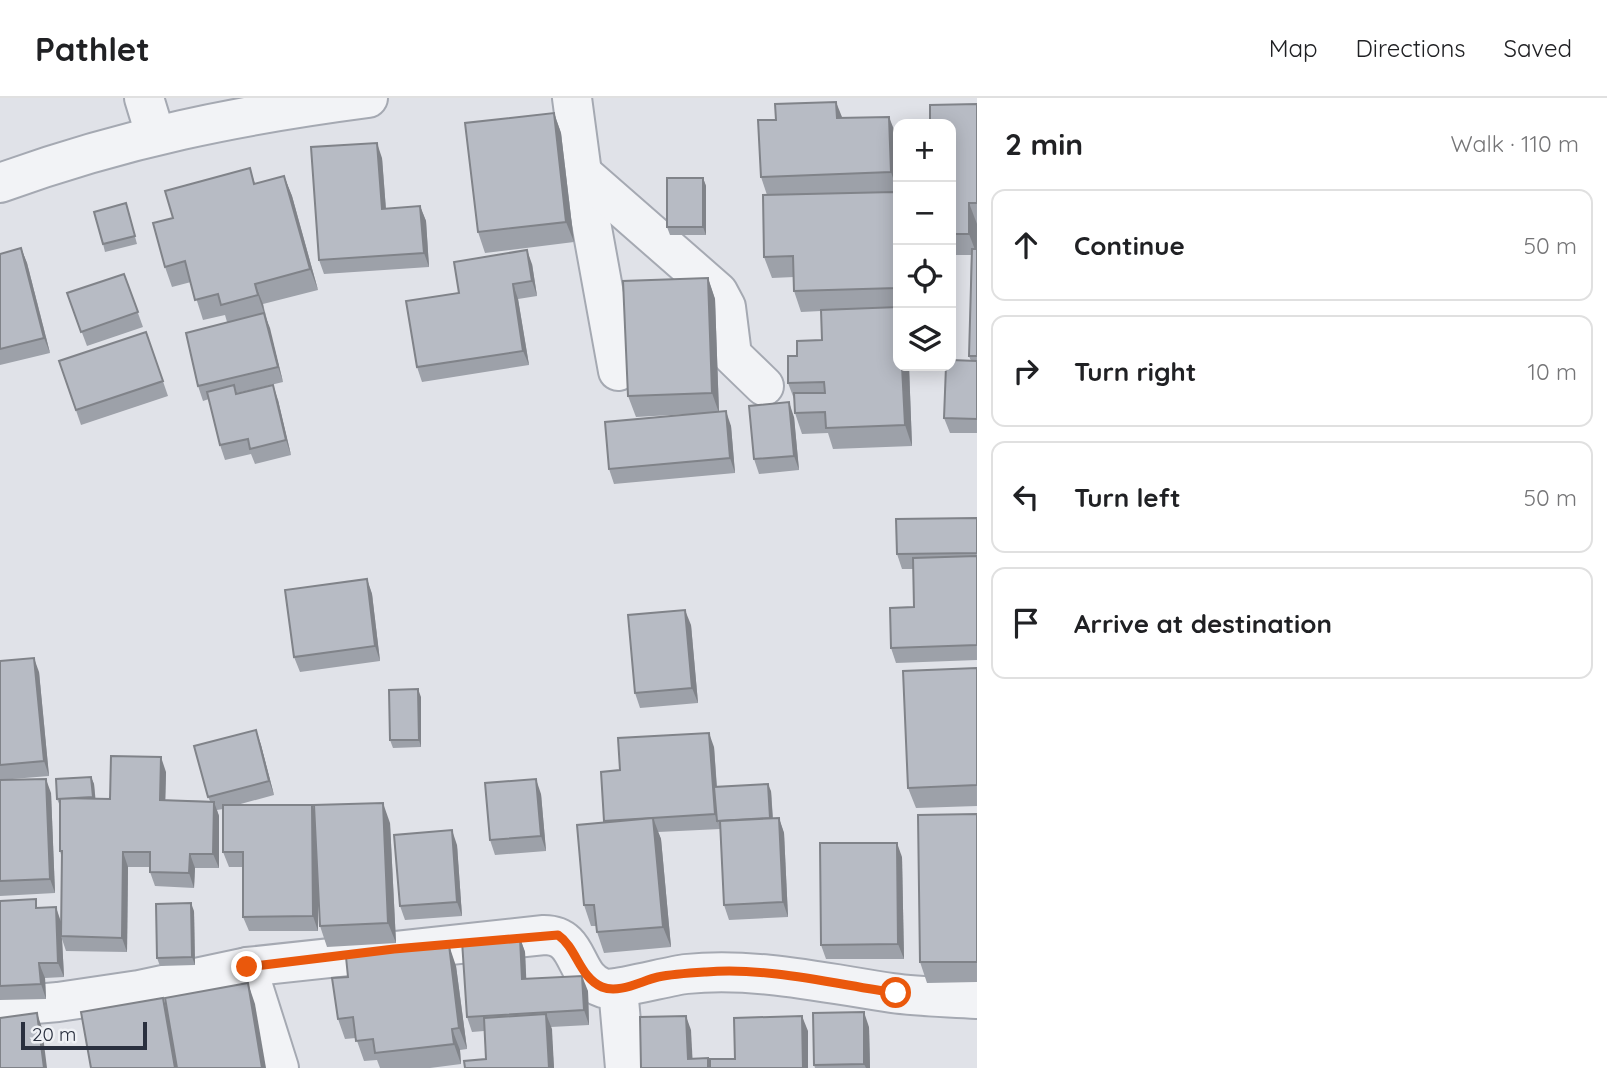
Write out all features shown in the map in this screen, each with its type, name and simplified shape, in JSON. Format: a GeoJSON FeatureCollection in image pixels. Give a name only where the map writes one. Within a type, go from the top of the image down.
{"type":"FeatureCollection","features":[{"type":"Feature","properties":{"kind":"street"},"geometry":{"type":"LineString","coordinates":[[144,98],[155,134]]}},
{"type":"Feature","properties":{"kind":"street"},"geometry":{"type":"LineString","coordinates":[[0,183],[75,155],[155,134],[258,112],[368,98]]}},
{"type":"Feature","properties":{"kind":"street"},"geometry":{"type":"LineString","coordinates":[[572,98],[582,173],[618,371]]}},
{"type":"Feature","properties":{"kind":"street"},"geometry":{"type":"LineString","coordinates":[[582,173],[718,292],[726,307],[732,355],[764,386]]}},
{"type":"Feature","properties":{"kind":"street"},"geometry":{"type":"LineString","coordinates":[[0,1007],[139,990],[247,967],[394,949],[558,935],[567,941],[590,979],[603,988],[618,988],[659,977],[709,972],[757,972],[896,993],[977,999]]}},
{"type":"Feature","properties":{"kind":"street"},"geometry":{"type":"LineString","coordinates":[[247,967],[279,1068]]}},
{"type":"Feature","properties":{"kind":"street"},"geometry":{"type":"LineString","coordinates":[[618,988],[625,1068]]}},
{"type":"Feature","properties":{"kind":"building"},"geometry":{"type":"Polygon","coordinates":[[[836,102],[837,118],[889,117],[891,172],[761,177],[758,120],[776,120],[775,104],[836,102]]]}},
{"type":"Feature","properties":{"kind":"building"},"geometry":{"type":"Polygon","coordinates":[[[977,104],[977,203],[969,203],[969,234],[956,234],[956,119],[930,119],[930,105],[977,104]]]}},
{"type":"Feature","properties":{"kind":"building"},"geometry":{"type":"Polygon","coordinates":[[[554,113],[566,222],[478,232],[465,123],[554,113]]]}},
{"type":"Feature","properties":{"kind":"building"},"geometry":{"type":"Polygon","coordinates":[[[377,143],[382,209],[420,206],[424,253],[319,260],[311,147],[377,143]]]}},
{"type":"Feature","properties":{"kind":"building"},"geometry":{"type":"Polygon","coordinates":[[[250,168],[254,184],[284,176],[310,269],[255,284],[258,295],[221,305],[218,294],[195,300],[185,261],[165,267],[153,223],[173,218],[165,191],[250,168]]]}},
{"type":"Feature","properties":{"kind":"building"},"geometry":{"type":"Polygon","coordinates":[[[667,178],[703,178],[703,227],[667,227],[667,178]]]}},
{"type":"Feature","properties":{"kind":"building"},"geometry":{"type":"Polygon","coordinates":[[[893,192],[893,288],[794,291],[793,256],[764,257],[763,195],[893,192]]]}},
{"type":"Feature","properties":{"kind":"building"},"geometry":{"type":"Polygon","coordinates":[[[126,203],[135,236],[103,244],[94,212],[126,203]]]}},
{"type":"Feature","properties":{"kind":"building"},"geometry":{"type":"Polygon","coordinates":[[[21,248],[44,338],[0,349],[0,254],[21,248]]]}},
{"type":"Feature","properties":{"kind":"building"},"geometry":{"type":"Polygon","coordinates":[[[972,249],[977,249],[977,356],[969,356],[972,249]]]}},
{"type":"Feature","properties":{"kind":"building"},"geometry":{"type":"Polygon","coordinates":[[[527,250],[532,281],[513,284],[523,351],[417,367],[406,301],[459,293],[454,262],[527,250]]]}},
{"type":"Feature","properties":{"kind":"building"},"geometry":{"type":"Polygon","coordinates":[[[124,274],[138,312],[81,332],[67,293],[124,274]]]}},
{"type":"Feature","properties":{"kind":"building"},"geometry":{"type":"Polygon","coordinates":[[[708,278],[712,393],[628,396],[623,281],[708,278]]]}},
{"type":"Feature","properties":{"kind":"building"},"geometry":{"type":"Polygon","coordinates":[[[893,307],[893,371],[902,371],[905,425],[826,428],[825,412],[795,413],[794,393],[825,393],[824,382],[788,383],[788,356],[797,356],[797,341],[822,340],[821,310],[893,307]]]}},
{"type":"Feature","properties":{"kind":"building"},"geometry":{"type":"Polygon","coordinates":[[[264,313],[278,367],[198,386],[186,333],[264,313]]]}},
{"type":"Feature","properties":{"kind":"building"},"geometry":{"type":"Polygon","coordinates":[[[146,332],[163,381],[76,410],[59,361],[146,332]]]}},
{"type":"Feature","properties":{"kind":"building"},"geometry":{"type":"Polygon","coordinates":[[[956,360],[977,361],[977,419],[944,418],[946,371],[956,371],[956,360]]]}},
{"type":"Feature","properties":{"kind":"building"},"geometry":{"type":"Polygon","coordinates":[[[234,385],[236,394],[273,385],[286,440],[250,449],[248,439],[220,445],[207,392],[234,385]]]}},
{"type":"Feature","properties":{"kind":"building"},"geometry":{"type":"Polygon","coordinates":[[[789,402],[794,456],[754,459],[749,406],[789,402]]]}},
{"type":"Feature","properties":{"kind":"building"},"geometry":{"type":"Polygon","coordinates":[[[726,411],[730,458],[609,469],[605,422],[726,411]]]}},
{"type":"Feature","properties":{"kind":"building"},"geometry":{"type":"Polygon","coordinates":[[[977,518],[977,553],[897,554],[896,519],[977,518]]]}},
{"type":"Feature","properties":{"kind":"building"},"geometry":{"type":"Polygon","coordinates":[[[977,556],[977,645],[891,648],[890,608],[914,607],[913,558],[977,556]]]}},
{"type":"Feature","properties":{"kind":"building"},"geometry":{"type":"Polygon","coordinates":[[[367,579],[375,646],[294,657],[285,590],[367,579]]]}},
{"type":"Feature","properties":{"kind":"building"},"geometry":{"type":"Polygon","coordinates":[[[685,610],[692,688],[635,693],[628,615],[685,610]]]}},
{"type":"Feature","properties":{"kind":"building"},"geometry":{"type":"Polygon","coordinates":[[[34,658],[44,761],[0,765],[0,661],[34,658]]]}},
{"type":"Feature","properties":{"kind":"building"},"geometry":{"type":"Polygon","coordinates":[[[977,668],[977,785],[908,788],[903,671],[977,668]]]}},
{"type":"Feature","properties":{"kind":"building"},"geometry":{"type":"Polygon","coordinates":[[[418,689],[419,740],[390,740],[389,690],[418,689]]]}},
{"type":"Feature","properties":{"kind":"building"},"geometry":{"type":"Polygon","coordinates":[[[256,730],[269,781],[208,797],[194,746],[256,730]]]}},
{"type":"Feature","properties":{"kind":"building"},"geometry":{"type":"Polygon","coordinates":[[[709,733],[715,814],[604,821],[601,772],[620,770],[618,738],[709,733]]]}},
{"type":"Feature","properties":{"kind":"building"},"geometry":{"type":"Polygon","coordinates":[[[111,756],[161,757],[160,800],[214,802],[213,854],[190,854],[189,873],[150,872],[150,852],[123,852],[122,938],[61,936],[60,798],[110,799],[111,756]]]}},
{"type":"Feature","properties":{"kind":"building"},"geometry":{"type":"Polygon","coordinates":[[[91,777],[93,797],[57,799],[56,779],[91,777]]]}},
{"type":"Feature","properties":{"kind":"building"},"geometry":{"type":"Polygon","coordinates":[[[46,779],[50,879],[0,881],[0,780],[46,779]]]}},
{"type":"Feature","properties":{"kind":"building"},"geometry":{"type":"Polygon","coordinates":[[[536,779],[541,836],[490,840],[485,783],[536,779]]]}},
{"type":"Feature","properties":{"kind":"building"},"geometry":{"type":"Polygon","coordinates":[[[768,784],[770,818],[717,821],[714,787],[768,784]]]}},
{"type":"Feature","properties":{"kind":"building"},"geometry":{"type":"Polygon","coordinates":[[[383,803],[388,923],[320,926],[314,805],[383,803]]]}},
{"type":"Feature","properties":{"kind":"building"},"geometry":{"type":"Polygon","coordinates":[[[223,805],[312,805],[313,916],[243,917],[243,852],[223,852],[223,805]]]}},
{"type":"Feature","properties":{"kind":"building"},"geometry":{"type":"Polygon","coordinates":[[[977,814],[977,962],[920,962],[918,815],[977,814]]]}},
{"type":"Feature","properties":{"kind":"building"},"geometry":{"type":"Polygon","coordinates":[[[653,818],[663,927],[597,932],[594,905],[584,905],[577,825],[653,818]]]}},
{"type":"Feature","properties":{"kind":"building"},"geometry":{"type":"Polygon","coordinates":[[[779,818],[783,902],[724,905],[720,821],[779,818]]]}},
{"type":"Feature","properties":{"kind":"building"},"geometry":{"type":"Polygon","coordinates":[[[452,830],[457,902],[400,906],[394,835],[452,830]]]}},
{"type":"Feature","properties":{"kind":"building"},"geometry":{"type":"Polygon","coordinates":[[[820,843],[897,843],[898,944],[821,945],[820,843]]]}},
{"type":"Feature","properties":{"kind":"building"},"geometry":{"type":"Polygon","coordinates":[[[36,899],[36,908],[56,907],[58,963],[39,963],[41,984],[0,986],[0,901],[36,899]]]}},
{"type":"Feature","properties":{"kind":"building"},"geometry":{"type":"Polygon","coordinates":[[[191,903],[192,957],[157,958],[156,904],[191,903]]]}},
{"type":"Feature","properties":{"kind":"building"},"geometry":{"type":"Polygon","coordinates":[[[520,938],[522,979],[582,976],[584,1010],[467,1017],[462,941],[520,938]]]}},
{"type":"Feature","properties":{"kind":"building"},"geometry":{"type":"Polygon","coordinates":[[[449,945],[459,1028],[452,1029],[454,1044],[375,1053],[373,1039],[356,1041],[353,1017],[338,1019],[332,978],[348,977],[346,957],[449,945]]]}},
{"type":"Feature","properties":{"kind":"building"},"geometry":{"type":"Polygon","coordinates":[[[248,983],[262,1068],[177,1068],[165,998],[248,983]]]}},
{"type":"Feature","properties":{"kind":"building"},"geometry":{"type":"Polygon","coordinates":[[[163,998],[175,1068],[91,1068],[81,1012],[163,998]]]}},
{"type":"Feature","properties":{"kind":"building"},"geometry":{"type":"Polygon","coordinates":[[[864,1012],[864,1064],[814,1065],[813,1013],[864,1012]]]}},
{"type":"Feature","properties":{"kind":"building"},"geometry":{"type":"Polygon","coordinates":[[[37,1013],[44,1068],[0,1068],[0,1018],[37,1013]]]}},
{"type":"Feature","properties":{"kind":"building"},"geometry":{"type":"Polygon","coordinates":[[[546,1014],[549,1068],[465,1068],[464,1061],[486,1059],[484,1018],[546,1014]]]}},
{"type":"Feature","properties":{"kind":"building"},"geometry":{"type":"Polygon","coordinates":[[[686,1016],[688,1059],[708,1058],[708,1068],[641,1068],[640,1017],[686,1016]]]}},
{"type":"Feature","properties":{"kind":"building"},"geometry":{"type":"Polygon","coordinates":[[[802,1016],[803,1068],[710,1068],[710,1059],[735,1059],[734,1018],[802,1016]]]}},
{"type":"Feature","properties":{"kind":"route"},"geometry":{"type":"LineString","coordinates":[[247,967],[394,949],[558,935],[567,941],[590,979],[603,988],[618,988],[659,977],[709,972],[757,972],[896,993]]}}]}
